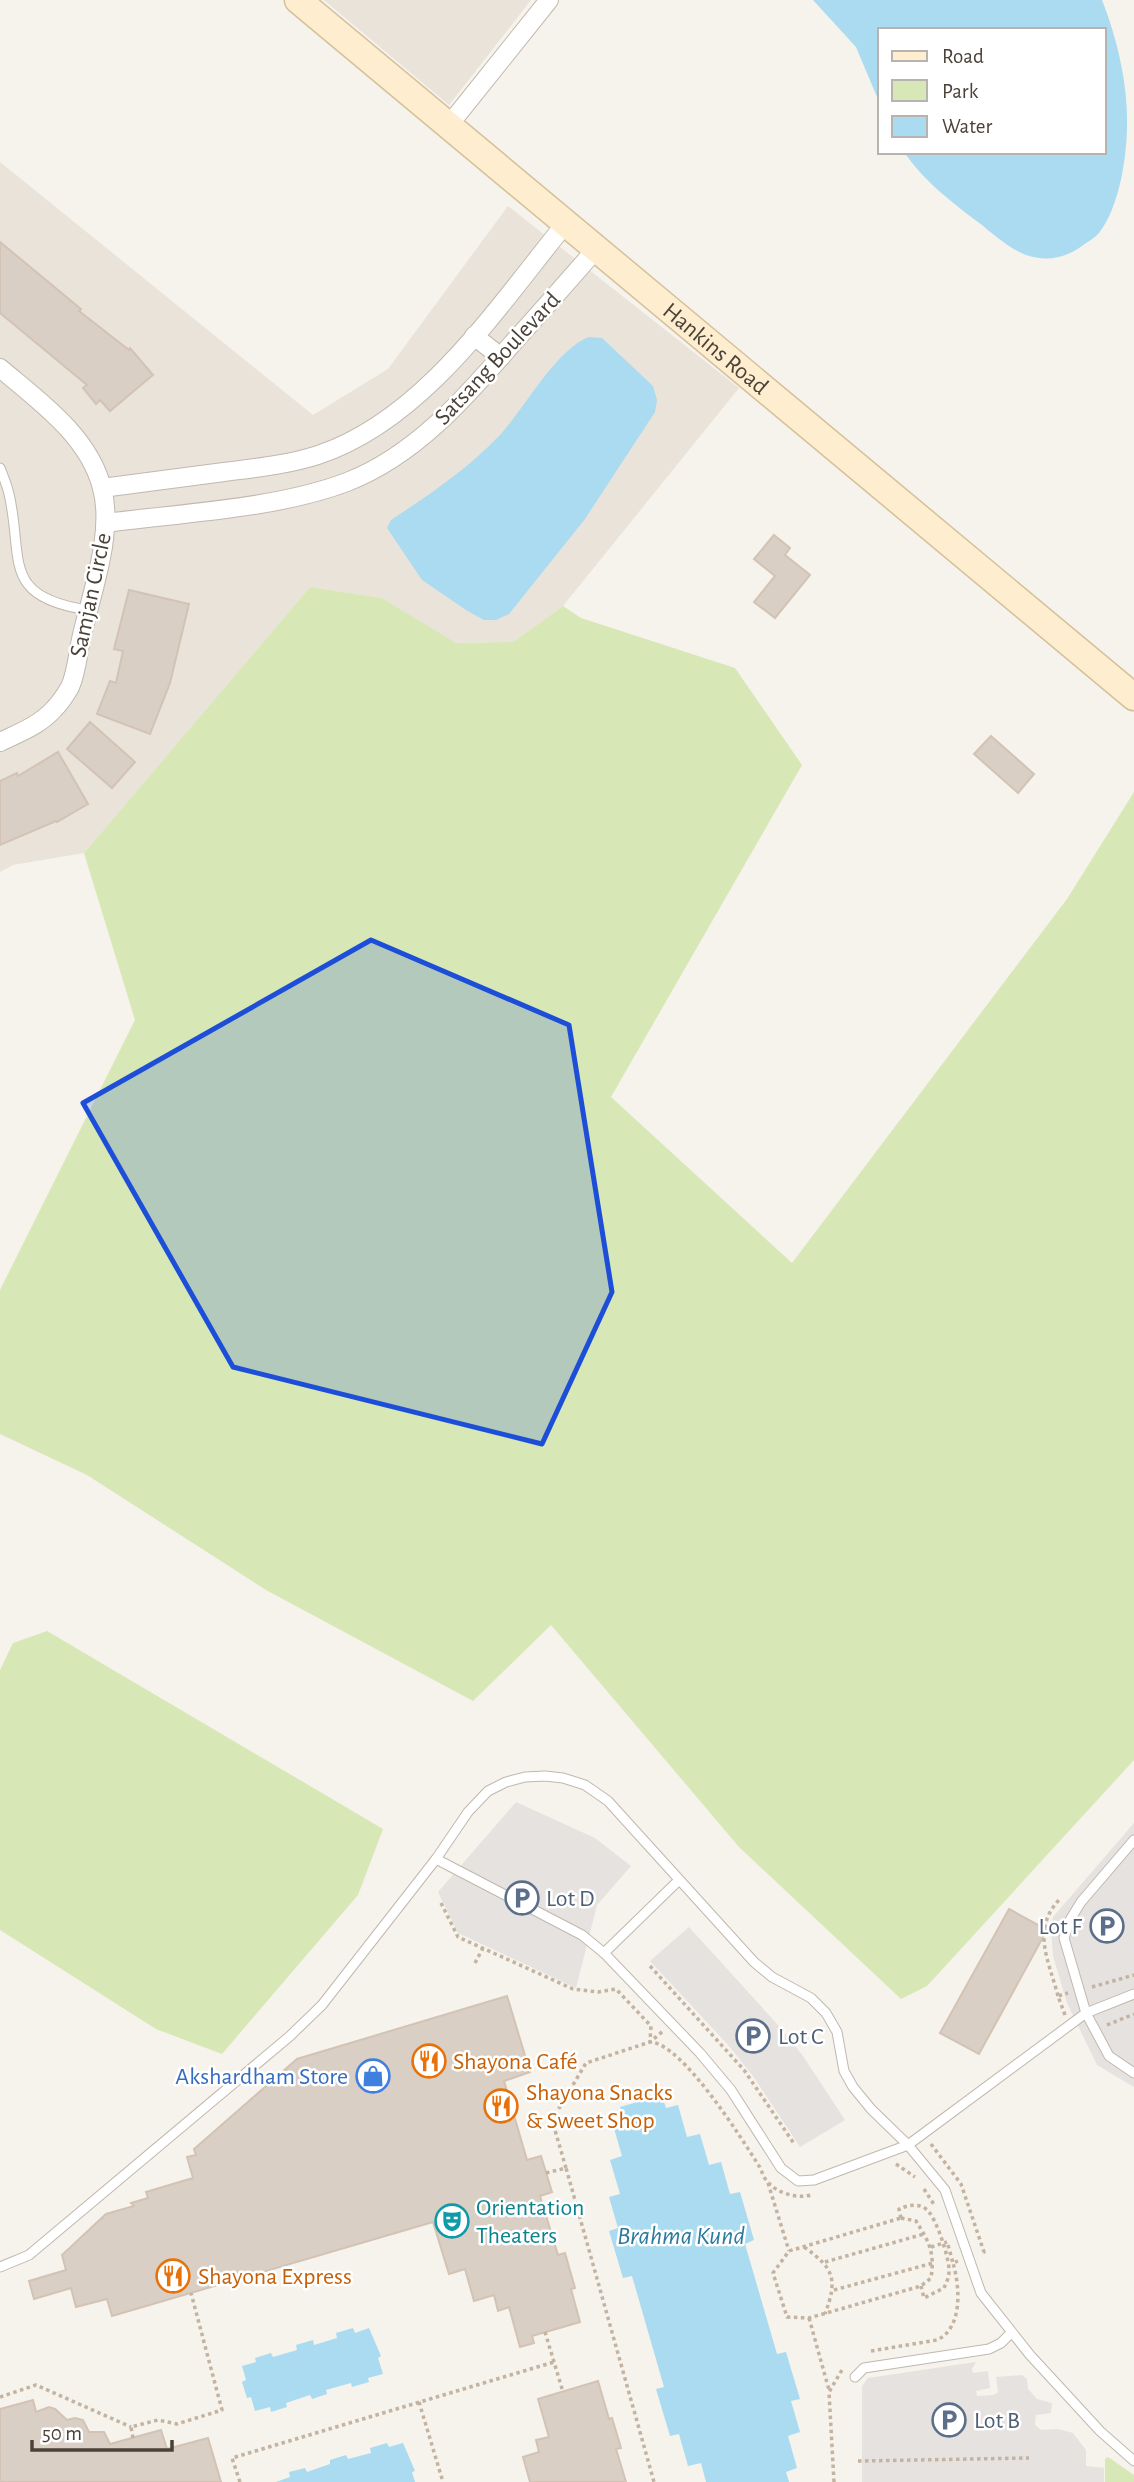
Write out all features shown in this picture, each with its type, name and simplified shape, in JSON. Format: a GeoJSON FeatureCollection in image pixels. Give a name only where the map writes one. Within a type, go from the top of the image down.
{"type":"FeatureCollection","features":[{"type":"Feature","properties":{"kind":"main road","name":"Hankins Road"},"geometry":{"type":"LineString","coordinates":[[298,0],[1134,697]]}},
{"type":"Feature","properties":{"kind":"street"},"geometry":{"type":"LineString","coordinates":[[449,125],[549,0]]}},
{"type":"Feature","properties":{"kind":"street","name":"Satsang Boulevard"},"geometry":{"type":"LineString","coordinates":[[103,488],[277,465],[318,455],[361,436],[428,388],[566,223]]}},
{"type":"Feature","properties":{"kind":"street","name":"Satsang Boulevard"},"geometry":{"type":"LineString","coordinates":[[106,523],[302,496],[348,482],[386,461],[421,437],[461,402],[597,248]]}},
{"type":"Feature","properties":{"kind":"street"},"geometry":{"type":"LineString","coordinates":[[474,336],[501,358]]}},
{"type":"Feature","properties":{"kind":"street","name":"Samjan Circle"},"geometry":{"type":"LineString","coordinates":[[0,742],[43,719],[70,686],[106,523],[103,488],[91,461],[74,436],[54,414],[3,375]]}},
{"type":"Feature","properties":{"kind":"lane"},"geometry":{"type":"LineString","coordinates":[[0,468],[9,494],[18,565],[24,580],[38,595],[69,607],[88,610]]}},
{"type":"Feature","properties":{"kind":"lane"},"geometry":{"type":"LineString","coordinates":[[0,2267],[29,2255],[290,2036],[322,2005],[436,1859],[468,1812],[488,1791],[525,1777],[563,1777],[585,1785],[608,1801],[754,1962],[772,1977],[811,1998],[826,2012],[837,2032],[844,2071],[853,2087],[908,2145],[945,2190],[981,2293],[1011,2333],[1100,2431],[1134,2461]]}},
{"type":"Feature","properties":{"kind":"lane"},"geometry":{"type":"LineString","coordinates":[[1134,1840],[1081,1902],[1070,1920],[1065,1938],[1086,2012],[1108,2056],[1134,2073]]}},
{"type":"Feature","properties":{"kind":"lane"},"geometry":{"type":"LineString","coordinates":[[436,1859],[582,1935],[604,1953],[672,2023],[731,2090],[781,2168],[798,2181],[814,2180],[908,2145],[1086,2012],[1134,1994]]}},
{"type":"Feature","properties":{"kind":"lane"},"geometry":{"type":"LineString","coordinates":[[604,1953],[679,1881]]}},
{"type":"Feature","properties":{"kind":"lane"},"geometry":{"type":"LineString","coordinates":[[855,2377],[864,2368],[989,2349],[1001,2343],[1011,2333]]}},
{"type":"Feature","properties":{"kind":"path"},"geometry":{"type":"LineString","coordinates":[[1058,1996],[1043,1946],[1045,1920],[1049,1910],[1059,1900]]}},
{"type":"Feature","properties":{"kind":"path"},"geometry":{"type":"LineString","coordinates":[[441,1903],[458,1937],[573,1989],[598,1992],[616,1989],[651,2026],[650,2042]]}},
{"type":"Feature","properties":{"kind":"path"},"geometry":{"type":"LineString","coordinates":[[475,1963],[483,1948]]}},
{"type":"Feature","properties":{"kind":"path"},"geometry":{"type":"LineString","coordinates":[[650,1966],[744,2070],[795,2145]]}},
{"type":"Feature","properties":{"kind":"path"},"geometry":{"type":"LineString","coordinates":[[1097,1985],[1134,1975]]}},
{"type":"Feature","properties":{"kind":"path"},"geometry":{"type":"LineString","coordinates":[[650,2042],[688,2008]]}},
{"type":"Feature","properties":{"kind":"path"},"geometry":{"type":"LineString","coordinates":[[1112,2022],[1134,2014]]}},
{"type":"Feature","properties":{"kind":"path"},"geometry":{"type":"LineString","coordinates":[[654,2482],[552,2120],[586,2063],[650,2042],[660,2042],[670,2050],[701,2084],[740,2137],[767,2183],[789,2251]]}},
{"type":"Feature","properties":{"kind":"path"},"geometry":{"type":"LineString","coordinates":[[889,2163],[905,2168],[915,2177]]}},
{"type":"Feature","properties":{"kind":"path"},"geometry":{"type":"LineString","coordinates":[[546,2173],[566,2168]]}},
{"type":"Feature","properties":{"kind":"path"},"geometry":{"type":"LineString","coordinates":[[767,2183],[788,2195],[813,2195]]}},
{"type":"Feature","properties":{"kind":"path"},"geometry":{"type":"LineString","coordinates":[[924,2188],[941,2221],[971,2211]]}},
{"type":"Feature","properties":{"kind":"path"},"geometry":{"type":"LineString","coordinates":[[901,2218],[899,2208],[916,2206],[926,2210],[933,2218],[944,2243],[949,2268],[947,2283],[939,2292],[925,2298],[921,2286]]}},
{"type":"Feature","properties":{"kind":"path"},"geometry":{"type":"LineString","coordinates":[[901,2218],[916,2221],[931,2247],[931,2278],[921,2286],[825,2314],[809,2318],[787,2317],[773,2273],[789,2251],[901,2218]]}},
{"type":"Feature","properties":{"kind":"path"},"geometry":{"type":"LineString","coordinates":[[825,2262],[924,2234]]}},
{"type":"Feature","properties":{"kind":"path"},"geometry":{"type":"LineString","coordinates":[[931,2247],[944,2243]]}},
{"type":"Feature","properties":{"kind":"path"},"geometry":{"type":"LineString","coordinates":[[804,2247],[825,2262],[834,2290],[825,2314]]}},
{"type":"Feature","properties":{"kind":"path"},"geometry":{"type":"LineString","coordinates":[[834,2290],[933,2263]]}},
{"type":"Feature","properties":{"kind":"path"},"geometry":{"type":"LineString","coordinates":[[0,2397],[36,2385],[131,2427],[158,2420],[177,2424],[222,2410],[191,2293]]}},
{"type":"Feature","properties":{"kind":"path"},"geometry":{"type":"LineString","coordinates":[[809,2318],[830,2392]]}},
{"type":"Feature","properties":{"kind":"path"},"geometry":{"type":"LineString","coordinates":[[545,2332],[564,2392]]}},
{"type":"Feature","properties":{"kind":"path"},"geometry":{"type":"LineString","coordinates":[[240,2482],[232,2458],[554,2362]]}},
{"type":"Feature","properties":{"kind":"path"},"geometry":{"type":"LineString","coordinates":[[419,2402],[443,2482]]}},
{"type":"Feature","properties":{"kind":"path"},"geometry":{"type":"LineString","coordinates":[[131,2427],[133,2438]]}},
{"type":"Feature","properties":{"kind":"path"},"geometry":{"type":"LineString","coordinates":[[858,2461],[1029,2458]]}},
{"type":"Feature","properties":{"kind":"highlighted area"},"geometry":{"type":"Polygon","coordinates":[[[371,940],[569,1025],[612,1292],[542,1444],[233,1367],[83,1103],[371,940]]]}},
{"type":"Feature","properties":{"kind":"shaded area"},"geometry":{"type":"Polygon","coordinates":[[[324,0],[531,0],[449,105],[324,0]]]}},
{"type":"Feature","properties":{"kind":"shaded area"},"geometry":{"type":"Polygon","coordinates":[[[0,162],[313,415],[388,369],[508,206],[739,388],[563,606],[513,642],[455,643],[382,598],[310,587],[84,853],[13,865],[0,872],[0,162]]]}},
{"type":"Feature","properties":{"kind":"shaded area","name":"Lot D"},"geometry":{"type":"Polygon","coordinates":[[[516,1802],[595,1838],[631,1866],[597,1905],[576,1988],[458,1933],[438,1892],[516,1802]]]}},
{"type":"Feature","properties":{"kind":"shaded area"},"geometry":{"type":"Polygon","coordinates":[[[1134,1823],[1134,2087],[1097,2065],[1067,2003],[1053,1956],[1051,1927],[1053,1917],[1134,1823]]]}},
{"type":"Feature","properties":{"kind":"shaded area","name":"Lot C"},"geometry":{"type":"Polygon","coordinates":[[[689,1927],[778,2025],[803,2056],[845,2120],[800,2147],[753,2076],[729,2046],[650,1961],[689,1927]]]}},
{"type":"Feature","properties":{"kind":"shaded area","name":"Lot B"},"geometry":{"type":"Polygon","coordinates":[[[976,2362],[973,2373],[988,2371],[990,2388],[976,2391],[977,2396],[994,2395],[998,2392],[996,2377],[1022,2375],[1027,2379],[1028,2389],[1037,2399],[1052,2403],[1051,2413],[1036,2415],[1035,2425],[1041,2430],[1058,2429],[1073,2433],[1086,2450],[1086,2466],[1104,2468],[1104,2482],[862,2482],[862,2386],[868,2378],[976,2362]]]}},
{"type":"Feature","properties":{"kind":"green space"},"geometry":{"type":"Polygon","coordinates":[[[310,587],[382,598],[456,643],[513,642],[563,606],[581,618],[735,668],[802,765],[611,1097],[792,1263],[1067,899],[1134,792],[1134,1760],[927,1986],[901,1999],[739,1847],[551,1625],[473,1701],[266,1590],[87,1475],[0,1434],[0,1290],[135,1020],[84,853],[310,587]]]}},
{"type":"Feature","properties":{"kind":"green space"},"geometry":{"type":"Polygon","coordinates":[[[47,1631],[383,1829],[358,1895],[222,2054],[156,2029],[0,1930],[0,1670],[13,1643],[47,1631]]]}},
{"type":"Feature","properties":{"kind":"green space"},"geometry":{"type":"Polygon","coordinates":[[[1108,2457],[1134,2475],[1134,2482],[1105,2482],[1105,2459],[1108,2457]]]}},
{"type":"Feature","properties":{"kind":"water"},"geometry":{"type":"Polygon","coordinates":[[[813,0],[1102,0],[1120,61],[1126,94],[1127,125],[1117,196],[1099,233],[1076,250],[1062,256],[1041,258],[1026,255],[1001,240],[947,198],[920,173],[906,154],[1106,154],[1106,28],[878,28],[878,99],[856,47],[813,0]]]}},
{"type":"Feature","properties":{"kind":"water"},"geometry":{"type":"Polygon","coordinates":[[[589,337],[602,338],[653,386],[657,400],[655,412],[585,519],[509,614],[496,620],[484,620],[422,580],[387,528],[391,520],[447,481],[486,449],[552,367],[576,344],[589,337]]]}},
{"type":"Feature","properties":{"kind":"water","name":"Brahma Kund"},"geometry":{"type":"Polygon","coordinates":[[[662,2095],[666,2108],[678,2105],[687,2137],[700,2134],[709,2165],[721,2162],[730,2194],[740,2192],[754,2240],[745,2244],[777,2354],[786,2352],[800,2399],[791,2401],[800,2432],[788,2436],[797,2468],[786,2472],[789,2482],[706,2482],[701,2463],[688,2466],[679,2434],[670,2436],[656,2389],[664,2387],[632,2276],[623,2278],[609,2231],[618,2228],[609,2197],[620,2194],[610,2160],[622,2156],[613,2125],[624,2122],[620,2107],[662,2095]]]}},
{"type":"Feature","properties":{"kind":"water"},"geometry":{"type":"Polygon","coordinates":[[[353,2328],[355,2333],[369,2328],[381,2356],[378,2358],[383,2374],[368,2378],[369,2382],[352,2387],[351,2383],[326,2390],[327,2394],[312,2399],[310,2395],[286,2403],[287,2407],[271,2412],[270,2407],[255,2411],[242,2382],[246,2380],[242,2366],[271,2353],[273,2357],[297,2350],[296,2345],[313,2340],[314,2345],[337,2338],[336,2333],[353,2328]]]}},
{"type":"Feature","properties":{"kind":"water"},"geometry":{"type":"Polygon","coordinates":[[[387,2443],[389,2447],[403,2443],[415,2471],[412,2472],[415,2482],[276,2482],[290,2477],[289,2472],[305,2468],[307,2472],[346,2455],[348,2459],[371,2453],[370,2448],[387,2443]]]}},
{"type":"Feature","properties":{"kind":"building"},"geometry":{"type":"Polygon","coordinates":[[[0,242],[81,309],[79,311],[129,350],[130,348],[153,375],[110,411],[100,400],[96,404],[83,388],[87,385],[0,313],[0,242]]]}},
{"type":"Feature","properties":{"kind":"building"},"geometry":{"type":"Polygon","coordinates":[[[774,535],[790,548],[785,555],[810,575],[775,618],[754,602],[775,576],[754,559],[774,535]]]}},
{"type":"Feature","properties":{"kind":"building"},"geometry":{"type":"Polygon","coordinates":[[[129,590],[189,604],[170,683],[150,734],[97,714],[110,681],[116,683],[123,651],[114,649],[129,590]]]}},
{"type":"Feature","properties":{"kind":"building"},"geometry":{"type":"Polygon","coordinates":[[[90,722],[135,762],[112,788],[67,749],[90,722]]]}},
{"type":"Feature","properties":{"kind":"building"},"geometry":{"type":"Polygon","coordinates":[[[991,736],[1034,774],[1018,793],[974,754],[991,736]]]}},
{"type":"Feature","properties":{"kind":"building"},"geometry":{"type":"Polygon","coordinates":[[[58,752],[88,804],[57,822],[0,845],[0,781],[17,773],[18,776],[58,752]]]}},
{"type":"Feature","properties":{"kind":"building"},"geometry":{"type":"Polygon","coordinates":[[[1009,1909],[1047,1930],[979,2054],[940,2033],[1009,1909]]]}},
{"type":"Feature","properties":{"kind":"building"},"geometry":{"type":"Polygon","coordinates":[[[507,1996],[530,2072],[504,2081],[527,2160],[541,2156],[552,2192],[540,2196],[558,2255],[565,2253],[575,2288],[571,2289],[580,2322],[532,2336],[534,2343],[520,2347],[509,2307],[498,2311],[494,2295],[474,2301],[465,2269],[449,2274],[433,2222],[112,2316],[107,2299],[76,2307],[71,2288],[34,2299],[29,2281],[66,2270],[62,2255],[106,2214],[134,2206],[131,2203],[148,2198],[146,2192],[193,2178],[187,2157],[196,2155],[194,2149],[297,2059],[507,1996]]]}},
{"type":"Feature","properties":{"kind":"building"},"geometry":{"type":"Polygon","coordinates":[[[598,2381],[621,2448],[616,2449],[626,2482],[530,2482],[523,2457],[539,2452],[536,2440],[549,2437],[538,2399],[598,2381]]]}},
{"type":"Feature","properties":{"kind":"building"},"geometry":{"type":"Polygon","coordinates":[[[33,2400],[36,2412],[49,2407],[67,2420],[83,2420],[89,2432],[104,2432],[110,2444],[161,2430],[167,2449],[208,2438],[221,2482],[0,2482],[0,2409],[33,2400]]]}},
{"type":"Feature","properties":{"kind":"place","name":"Lot D"},"geometry":{"type":"Point","coordinates":[522,1898]}},
{"type":"Feature","properties":{"kind":"place","name":"Lot F"},"geometry":{"type":"Point","coordinates":[1107,1926]}},
{"type":"Feature","properties":{"kind":"place","name":"Lot C"},"geometry":{"type":"Point","coordinates":[753,2036]}},
{"type":"Feature","properties":{"kind":"place","name":"Shayona Café"},"geometry":{"type":"Point","coordinates":[429,2061]}},
{"type":"Feature","properties":{"kind":"place","name":"Akshardham Store"},"geometry":{"type":"Point","coordinates":[373,2076]}},
{"type":"Feature","properties":{"kind":"place","name":"Shayona Snacks & Sweet Shop"},"geometry":{"type":"Point","coordinates":[501,2106]}},
{"type":"Feature","properties":{"kind":"place","name":"Orientation Theaters"},"geometry":{"type":"Point","coordinates":[452,2221]}},
{"type":"Feature","properties":{"kind":"place","name":"Shayona Express"},"geometry":{"type":"Point","coordinates":[173,2276]}},
{"type":"Feature","properties":{"kind":"place","name":"Lot B"},"geometry":{"type":"Point","coordinates":[949,2420]}}]}
